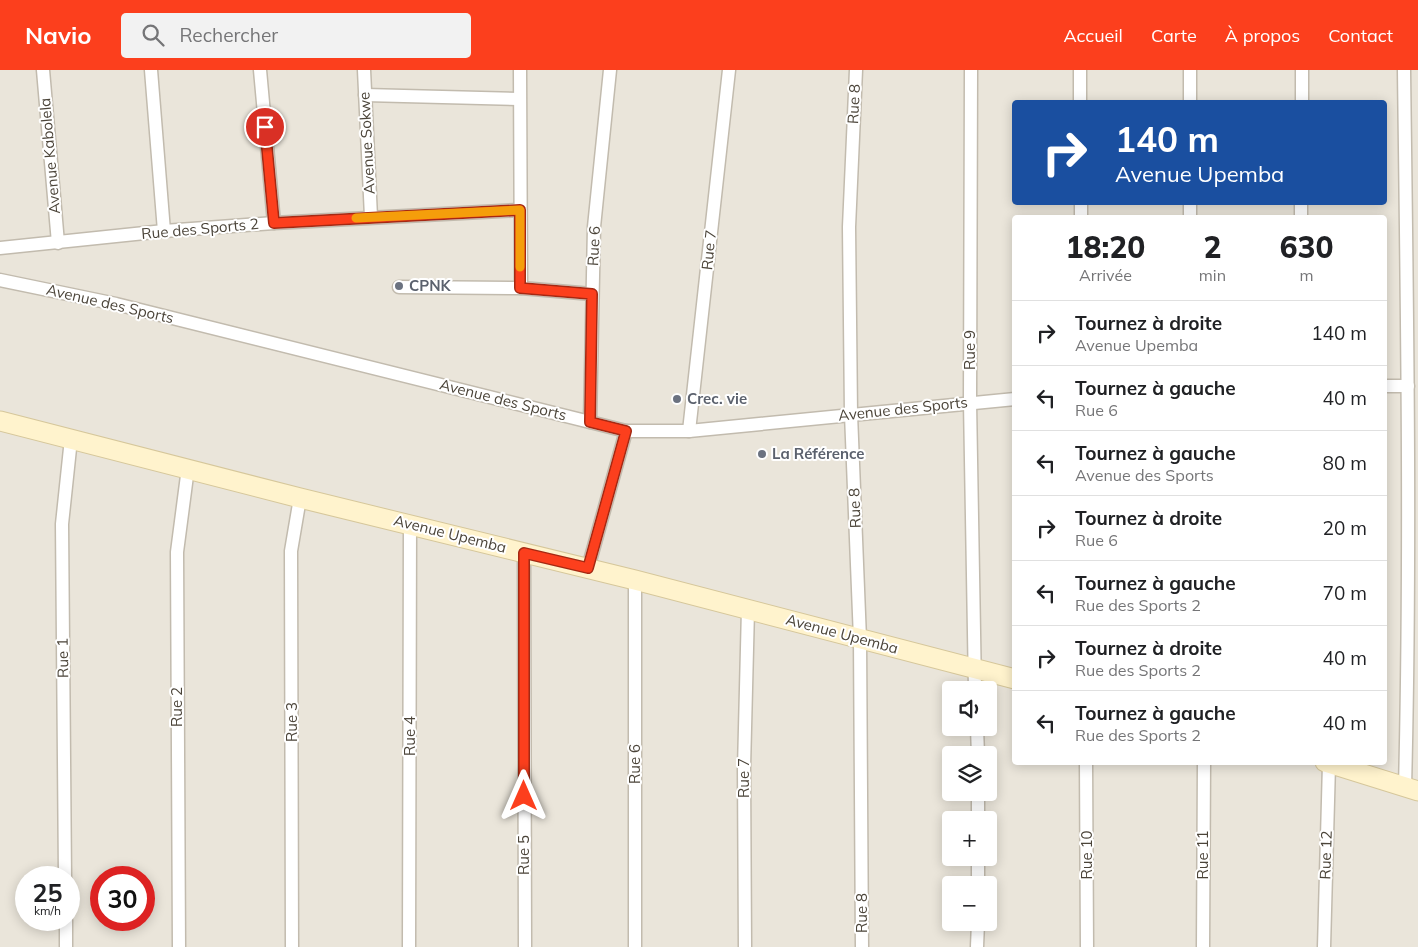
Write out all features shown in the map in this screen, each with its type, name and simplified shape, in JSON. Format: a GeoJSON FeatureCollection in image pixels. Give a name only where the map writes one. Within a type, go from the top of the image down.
{"type":"FeatureCollection","features":[{"type":"Feature","properties":{"kind":"street","name":"Avenue Kabolela"},"geometry":{"type":"LineString","coordinates":[[43,70],[58,243]]}},
{"type":"Feature","properties":{"kind":"street"},"geometry":{"type":"LineString","coordinates":[[151,70],[164,231]]}},
{"type":"Feature","properties":{"kind":"street"},"geometry":{"type":"LineString","coordinates":[[260,70],[274,223]]}},
{"type":"Feature","properties":{"kind":"street","name":"Avenue Sokwe"},"geometry":{"type":"LineString","coordinates":[[364,70],[371,217]]}},
{"type":"Feature","properties":{"kind":"street"},"geometry":{"type":"LineString","coordinates":[[520,70],[520,288]]}},
{"type":"Feature","properties":{"kind":"street","name":"Rue 6"},"geometry":{"type":"LineString","coordinates":[[590,422],[594,227],[610,70]]}},
{"type":"Feature","properties":{"kind":"street","name":"Rue 7"},"geometry":{"type":"LineString","coordinates":[[690,430],[729,70]]}},
{"type":"Feature","properties":{"kind":"street","name":"Rue 8"},"geometry":{"type":"LineString","coordinates":[[856,70],[848,227],[851,414],[860,639],[862,947]]}},
{"type":"Feature","properties":{"kind":"street","name":"Rue 9"},"geometry":{"type":"LineString","coordinates":[[971,70],[970,402],[975,681]]}},
{"type":"Feature","properties":{"kind":"street"},"geometry":{"type":"LineString","coordinates":[[1080,70],[1080,100]]}},
{"type":"Feature","properties":{"kind":"street"},"geometry":{"type":"LineString","coordinates":[[1190,70],[1190,100]]}},
{"type":"Feature","properties":{"kind":"street"},"geometry":{"type":"LineString","coordinates":[[1302,70],[1302,100]]}},
{"type":"Feature","properties":{"kind":"street"},"geometry":{"type":"LineString","coordinates":[[1333,765],[1411,789],[1408,651],[1408,386],[1404,70]]}},
{"type":"Feature","properties":{"kind":"street"},"geometry":{"type":"LineString","coordinates":[[365,95],[519,99]]}},
{"type":"Feature","properties":{"kind":"street","name":"Rue des Sports 2"},"geometry":{"type":"LineString","coordinates":[[0,248],[164,231],[371,217],[520,210]]}},
{"type":"Feature","properties":{"kind":"street","name":"Avenue des Sports"},"geometry":{"type":"LineString","coordinates":[[0,280],[116,304],[626,431],[690,430],[1012,399]]}},
{"type":"Feature","properties":{"kind":"street"},"geometry":{"type":"LineString","coordinates":[[400,287],[520,288],[592,294]]}},
{"type":"Feature","properties":{"kind":"street"},"geometry":{"type":"LineString","coordinates":[[1387,386],[1408,386]]}},
{"type":"Feature","properties":{"kind":"street","name":"Avenue Upemba"},"geometry":{"type":"LineString","coordinates":[[0,421],[300,498],[588,568],[1012,678]]}},
{"type":"Feature","properties":{"kind":"street"},"geometry":{"type":"LineString","coordinates":[[588,568],[626,431]]}},
{"type":"Feature","properties":{"kind":"street","name":"Rue 1"},"geometry":{"type":"LineString","coordinates":[[65,866],[62,524],[72,439]]}},
{"type":"Feature","properties":{"kind":"street","name":"Rue 2"},"geometry":{"type":"LineString","coordinates":[[179,947],[177,552],[188,468]]}},
{"type":"Feature","properties":{"kind":"street","name":"Rue 3"},"geometry":{"type":"LineString","coordinates":[[292,947],[292,551],[300,498]]}},
{"type":"Feature","properties":{"kind":"street","name":"Rue 4"},"geometry":{"type":"LineString","coordinates":[[409,947],[410,524]]}},
{"type":"Feature","properties":{"kind":"street","name":"Rue 5"},"geometry":{"type":"LineString","coordinates":[[524,553],[525,947]]}},
{"type":"Feature","properties":{"kind":"street","name":"Rue 6"},"geometry":{"type":"LineString","coordinates":[[635,580],[635,947]]}},
{"type":"Feature","properties":{"kind":"street","name":"Rue 7"},"geometry":{"type":"LineString","coordinates":[[745,947],[744,768],[748,609]]}},
{"type":"Feature","properties":{"kind":"street","name":"Rue 10"},"geometry":{"type":"LineString","coordinates":[[1086,765],[1087,947]]}},
{"type":"Feature","properties":{"kind":"street","name":"Rue 11"},"geometry":{"type":"LineString","coordinates":[[1203,947],[1204,765]]}},
{"type":"Feature","properties":{"kind":"street","name":"Rue 12"},"geometry":{"type":"LineString","coordinates":[[1324,947],[1327,765]]}},
{"type":"Feature","properties":{"kind":"street"},"geometry":{"type":"LineString","coordinates":[[66,931],[66,947]]}},
{"type":"Feature","properties":{"kind":"street"},"geometry":{"type":"LineString","coordinates":[[977,947],[978,931]]}},
{"type":"Feature","properties":{"kind":"shaded area"},"geometry":{"type":"Polygon","coordinates":[[[0,70],[1418,70],[1418,947],[0,947],[0,70]]]}},
{"type":"Feature","properties":{"kind":"slow traffic"},"geometry":{"type":"LineString","coordinates":[[356,218],[520,210],[520,267]]}},
{"type":"Feature","properties":{"kind":"place","name":"CPNK"},"geometry":{"type":"Point","coordinates":[399,286]}},
{"type":"Feature","properties":{"kind":"place","name":"Crec. vie"},"geometry":{"type":"Point","coordinates":[677,399]}},
{"type":"Feature","properties":{"kind":"place","name":"La Référence"},"geometry":{"type":"Point","coordinates":[762,454]}},
{"type":"Feature","properties":{"kind":"route"},"geometry":{"type":"LineString","coordinates":[[265,127],[274,223],[520,210],[520,288],[592,294],[590,422],[626,431],[588,568],[524,553],[524,796]]}}]}
